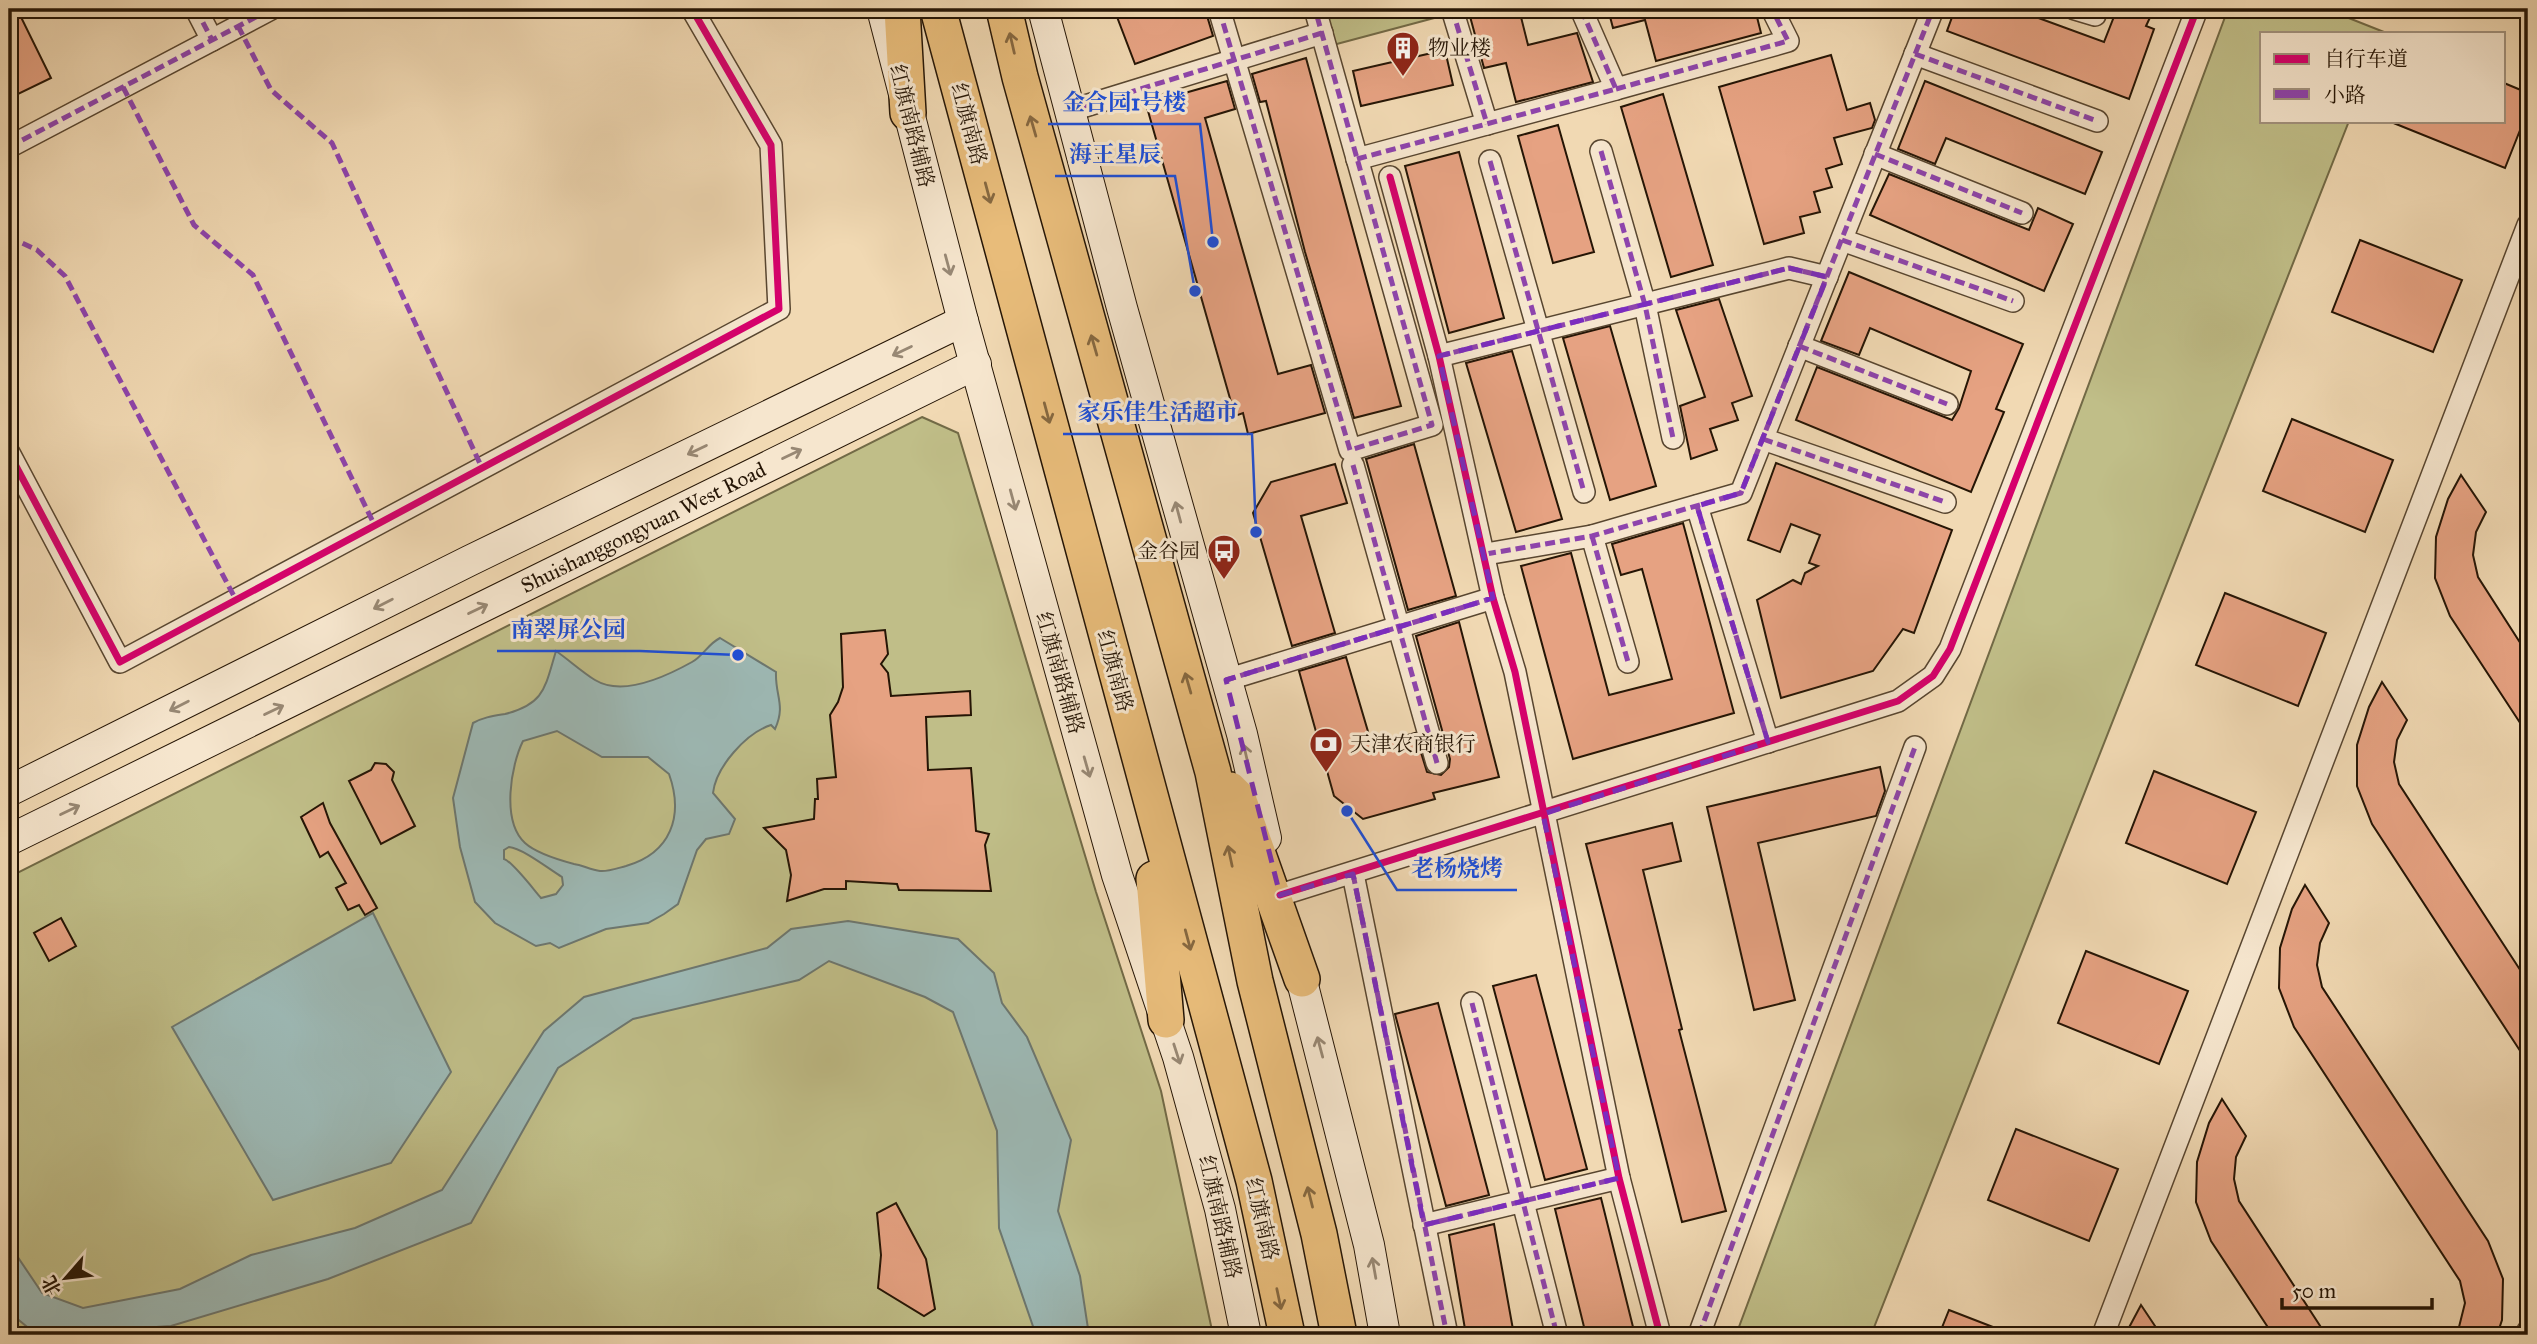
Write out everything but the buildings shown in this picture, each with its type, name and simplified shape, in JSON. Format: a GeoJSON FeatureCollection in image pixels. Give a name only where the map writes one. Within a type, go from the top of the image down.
{"type":"FeatureCollection","features":[{"type":"Feature","properties":{"kind":"highway"},"geometry":{"type":"LineString","coordinates":[[902,9],[908,113]]}},
{"type":"Feature","properties":{"kind":"highway","name":"红旗南路"},"geometry":{"type":"LineString","coordinates":[[938,9],[1143,778],[1254,1181],[1287,1335]]}},
{"type":"Feature","properties":{"kind":"highway"},"geometry":{"type":"LineString","coordinates":[[1004,9],[1023,91],[1213,772],[1255,981],[1319,1234],[1339,1335]]}},
{"type":"Feature","properties":{"kind":"highway"},"geometry":{"type":"LineString","coordinates":[[1213,772],[1238,798],[1301,979]]}},
{"type":"Feature","properties":{"kind":"highway"},"geometry":{"type":"LineString","coordinates":[[1143,778],[1166,1020]]}},
{"type":"Feature","properties":{"kind":"main road","name":"红旗南路辅路"},"geometry":{"type":"LineString","coordinates":[[882,9],[963,321],[1122,892],[1166,1020],[1220,1209],[1246,1335]]}},
{"type":"Feature","properties":{"kind":"main road"},"geometry":{"type":"LineString","coordinates":[[1043,9],[1226,680],[1369,1245],[1385,1335]]}},
{"type":"Feature","properties":{"kind":"main road"},"geometry":{"type":"LineString","coordinates":[[9,791],[469,561],[963,321]]}},
{"type":"Feature","properties":{"kind":"main road","name":"Shuishanggongyuan West Road"},"geometry":{"type":"LineString","coordinates":[[9,840],[976,363]]}},
{"type":"Feature","properties":{"kind":"street"},"geometry":{"type":"LineString","coordinates":[[196,9],[212,40]]}},
{"type":"Feature","properties":{"kind":"street"},"geometry":{"type":"LineString","coordinates":[[9,147],[271,9]]}},
{"type":"Feature","properties":{"kind":"street"},"geometry":{"type":"LineString","coordinates":[[9,453],[120,662],[779,309],[771,145],[692,9]]}},
{"type":"Feature","properties":{"kind":"street"},"geometry":{"type":"LineString","coordinates":[[1219,9],[1350,450],[1432,425],[1315,9]]}},
{"type":"Feature","properties":{"kind":"street"},"geometry":{"type":"LineString","coordinates":[[1452,9],[1487,124]]}},
{"type":"Feature","properties":{"kind":"street"},"geometry":{"type":"LineString","coordinates":[[1581,9],[1616,89]]}},
{"type":"Feature","properties":{"kind":"street"},"geometry":{"type":"LineString","coordinates":[[1357,159],[1788,41],[1772,9]]}},
{"type":"Feature","properties":{"kind":"street"},"geometry":{"type":"LineString","coordinates":[[1486,554],[1592,536],[1741,493],[1933,9]]}},
{"type":"Feature","properties":{"kind":"street"},"geometry":{"type":"LineString","coordinates":[[1280,895],[1898,701],[1933,676],[1950,649],[2197,9]]}},
{"type":"Feature","properties":{"kind":"street"},"geometry":{"type":"LineString","coordinates":[[1069,111],[1322,33]]}},
{"type":"Feature","properties":{"kind":"street"},"geometry":{"type":"LineString","coordinates":[[1915,54],[2096,121]]}},
{"type":"Feature","properties":{"kind":"street"},"geometry":{"type":"LineString","coordinates":[[1601,151],[1645,305],[1673,438]]}},
{"type":"Feature","properties":{"kind":"street"},"geometry":{"type":"LineString","coordinates":[[1875,154],[2022,213]]}},
{"type":"Feature","properties":{"kind":"street"},"geometry":{"type":"LineString","coordinates":[[1490,161],[1584,492]]}},
{"type":"Feature","properties":{"kind":"street"},"geometry":{"type":"LineString","coordinates":[[1390,177],[1439,356],[1486,554],[1493,598],[1516,672],[1619,1178],[1660,1335]]}},
{"type":"Feature","properties":{"kind":"street"},"geometry":{"type":"LineString","coordinates":[[2103,1335],[2528,225]]}},
{"type":"Feature","properties":{"kind":"street"},"geometry":{"type":"LineString","coordinates":[[1842,240],[2013,302]]}},
{"type":"Feature","properties":{"kind":"street"},"geometry":{"type":"LineString","coordinates":[[1439,356],[1789,268],[1826,277]]}},
{"type":"Feature","properties":{"kind":"street"},"geometry":{"type":"LineString","coordinates":[[1799,346],[1947,404]]}},
{"type":"Feature","properties":{"kind":"street"},"geometry":{"type":"LineString","coordinates":[[1763,439],[1945,502]]}},
{"type":"Feature","properties":{"kind":"street"},"geometry":{"type":"LineString","coordinates":[[1353,465],[1437,763]]}},
{"type":"Feature","properties":{"kind":"street"},"geometry":{"type":"LineString","coordinates":[[1697,506],[1768,743]]}},
{"type":"Feature","properties":{"kind":"street"},"geometry":{"type":"LineString","coordinates":[[1592,536],[1628,662]]}},
{"type":"Feature","properties":{"kind":"street"},"geometry":{"type":"LineString","coordinates":[[1226,680],[1493,598]]}},
{"type":"Feature","properties":{"kind":"street"},"geometry":{"type":"LineString","coordinates":[[1699,1335],[1915,747]]}},
{"type":"Feature","properties":{"kind":"street"},"geometry":{"type":"LineString","coordinates":[[1353,874],[1447,1335]]}},
{"type":"Feature","properties":{"kind":"street"},"geometry":{"type":"LineString","coordinates":[[1472,1003],[1557,1335]]}},
{"type":"Feature","properties":{"kind":"street"},"geometry":{"type":"LineString","coordinates":[[1424,1225],[1619,1178]]}},
{"type":"Feature","properties":{"kind":"highlighted area"},"geometry":{"type":"Polygon","coordinates":[[[1789,268],[1827,277],[1741,493],[1697,506],[1768,742],[1543,814],[1619,1178],[1424,1225],[1353,874],[1280,895],[1226,680],[1493,598],[1439,356],[1789,268]]]}},
{"type":"Feature","properties":{"kind":"shaded area"},"geometry":{"type":"Polygon","coordinates":[[[1323,9],[1436,9],[1438,17],[1333,45],[1323,9]]]}},
{"type":"Feature","properties":{"kind":"shaded area"},"geometry":{"type":"Polygon","coordinates":[[[2228,9],[2326,9],[2384,32],[2260,32],[2260,122],[2349,122],[1871,1335],[1736,1335],[2228,9]]]}},
{"type":"Feature","properties":{"kind":"shaded area"},"geometry":{"type":"Polygon","coordinates":[[[922,417],[958,433],[1096,892],[1161,1091],[1213,1335],[9,1335],[9,877],[922,417]]]}},
{"type":"Feature","properties":{"kind":"water"},"geometry":{"type":"Polygon","coordinates":[[[720,638],[776,672],[780,713],[775,729],[771,725],[761,729],[742,743],[720,773],[713,793],[735,819],[729,834],[706,839],[697,850],[678,904],[648,923],[606,929],[559,948],[550,943],[536,946],[495,923],[475,902],[460,847],[453,798],[473,723],[518,710],[536,699],[546,684],[556,651],[595,680],[618,686],[645,683],[670,673],[696,659],[720,638]],[[557,731],[523,741],[515,764],[510,793],[511,807],[513,821],[525,843],[548,856],[600,871],[626,866],[654,852],[670,831],[674,818],[675,804],[669,774],[648,757],[602,757],[557,731]],[[509,847],[504,850],[504,859],[541,898],[556,894],[563,885],[562,877],[528,855],[509,847]]]}},
{"type":"Feature","properties":{"kind":"water"},"geometry":{"type":"Polygon","coordinates":[[[373,913],[451,1072],[391,1163],[273,1200],[172,1027],[373,913]]]}},
{"type":"Feature","properties":{"kind":"water"},"geometry":{"type":"Polygon","coordinates":[[[848,921],[958,939],[994,973],[1002,1003],[1027,1037],[1071,1140],[1058,1211],[1080,1276],[1089,1335],[1036,1335],[999,1228],[997,1131],[953,1012],[925,997],[829,961],[799,980],[633,1019],[558,1068],[471,1223],[328,1279],[171,1326],[37,1335],[9,1312],[9,1244],[42,1293],[83,1308],[180,1289],[251,1255],[355,1228],[442,1190],[544,1031],[584,997],[767,948],[791,929],[848,921]]]}},
{"type":"Feature","properties":{"kind":"marked path"},"geometry":{"type":"LineString","coordinates":[[196,9],[212,40]]}},
{"type":"Feature","properties":{"kind":"marked path"},"geometry":{"type":"LineString","coordinates":[[9,147],[271,9]]}},
{"type":"Feature","properties":{"kind":"marked path"},"geometry":{"type":"LineString","coordinates":[[1219,9],[1350,450],[1432,425],[1315,9]]}},
{"type":"Feature","properties":{"kind":"marked path"},"geometry":{"type":"LineString","coordinates":[[1452,9],[1487,124]]}},
{"type":"Feature","properties":{"kind":"marked path"},"geometry":{"type":"LineString","coordinates":[[1357,159],[1616,89],[1581,9]]}},
{"type":"Feature","properties":{"kind":"marked path"},"geometry":{"type":"LineString","coordinates":[[1616,89],[1788,41],[1772,9]]}},
{"type":"Feature","properties":{"kind":"marked path"},"geometry":{"type":"LineString","coordinates":[[1486,554],[1592,536],[1741,493],[1933,9]]}},
{"type":"Feature","properties":{"kind":"marked path"},"geometry":{"type":"LineString","coordinates":[[2075,9],[2095,15]]}},
{"type":"Feature","properties":{"kind":"marked path"},"geometry":{"type":"LineString","coordinates":[[238,26],[271,90],[332,143],[482,468]]}},
{"type":"Feature","properties":{"kind":"marked path"},"geometry":{"type":"LineString","coordinates":[[1069,111],[1322,33]]}},
{"type":"Feature","properties":{"kind":"marked path"},"geometry":{"type":"LineString","coordinates":[[1915,54],[2097,121]]}},
{"type":"Feature","properties":{"kind":"marked path"},"geometry":{"type":"LineString","coordinates":[[123,87],[194,225],[253,275],[375,526]]}},
{"type":"Feature","properties":{"kind":"marked path"},"geometry":{"type":"LineString","coordinates":[[1601,151],[1645,305],[1673,438]]}},
{"type":"Feature","properties":{"kind":"marked path"},"geometry":{"type":"LineString","coordinates":[[1875,154],[2022,213]]}},
{"type":"Feature","properties":{"kind":"marked path"},"geometry":{"type":"LineString","coordinates":[[1490,161],[1584,492]]}},
{"type":"Feature","properties":{"kind":"marked path"},"geometry":{"type":"LineString","coordinates":[[9,237],[37,250],[65,276],[236,600]]}},
{"type":"Feature","properties":{"kind":"marked path"},"geometry":{"type":"LineString","coordinates":[[1842,240],[2013,301]]}},
{"type":"Feature","properties":{"kind":"marked path"},"geometry":{"type":"LineString","coordinates":[[1439,356],[1789,268],[1827,277]]}},
{"type":"Feature","properties":{"kind":"marked path"},"geometry":{"type":"LineString","coordinates":[[1799,346],[1947,404]]}},
{"type":"Feature","properties":{"kind":"marked path"},"geometry":{"type":"LineString","coordinates":[[1763,439],[1945,502]]}},
{"type":"Feature","properties":{"kind":"marked path"},"geometry":{"type":"LineString","coordinates":[[1353,465],[1437,763]]}},
{"type":"Feature","properties":{"kind":"marked path"},"geometry":{"type":"LineString","coordinates":[[1697,506],[1768,742]]}},
{"type":"Feature","properties":{"kind":"marked path"},"geometry":{"type":"LineString","coordinates":[[1592,536],[1628,662]]}},
{"type":"Feature","properties":{"kind":"marked path"},"geometry":{"type":"LineString","coordinates":[[1226,680],[1493,598]]}},
{"type":"Feature","properties":{"kind":"marked path"},"geometry":{"type":"LineString","coordinates":[[1699,1335],[1915,747]]}},
{"type":"Feature","properties":{"kind":"marked path"},"geometry":{"type":"LineString","coordinates":[[1353,874],[1447,1335]]}},
{"type":"Feature","properties":{"kind":"marked path"},"geometry":{"type":"LineString","coordinates":[[1472,1003],[1557,1335]]}},
{"type":"Feature","properties":{"kind":"marked path"},"geometry":{"type":"LineString","coordinates":[[1424,1225],[1619,1178]]}},
{"type":"Feature","properties":{"kind":"cycle path"},"geometry":{"type":"LineString","coordinates":[[9,453],[120,662],[779,309],[771,145],[692,9]]}},
{"type":"Feature","properties":{"kind":"cycle path"},"geometry":{"type":"LineString","coordinates":[[1280,895],[1898,701],[1933,676],[1950,649],[2197,9]]}},
{"type":"Feature","properties":{"kind":"cycle path"},"geometry":{"type":"LineString","coordinates":[[1390,177],[1439,356],[1493,598],[1515,672],[1619,1178],[1660,1335]]}},
{"type":"Feature","properties":{"kind":"place","name":"物业楼"},"geometry":{"type":"Point","coordinates":[1403,78]}},
{"type":"Feature","properties":{"kind":"place","name":"金合园1号楼"},"geometry":{"type":"Point","coordinates":[1213,242]}},
{"type":"Feature","properties":{"kind":"place","name":"海王星辰"},"geometry":{"type":"Point","coordinates":[1195,291]}},
{"type":"Feature","properties":{"kind":"place","name":"家乐佳生活超市"},"geometry":{"type":"Point","coordinates":[1256,532]}},
{"type":"Feature","properties":{"kind":"place","name":"金谷园"},"geometry":{"type":"Point","coordinates":[1224,581]}},
{"type":"Feature","properties":{"kind":"place","name":"南翠屏公园"},"geometry":{"type":"Point","coordinates":[738,655]}},
{"type":"Feature","properties":{"kind":"place","name":"天津农商银行"},"geometry":{"type":"Point","coordinates":[1326,774]}},
{"type":"Feature","properties":{"kind":"place","name":"老杨烧烤"},"geometry":{"type":"Point","coordinates":[1347,811]}}]}
